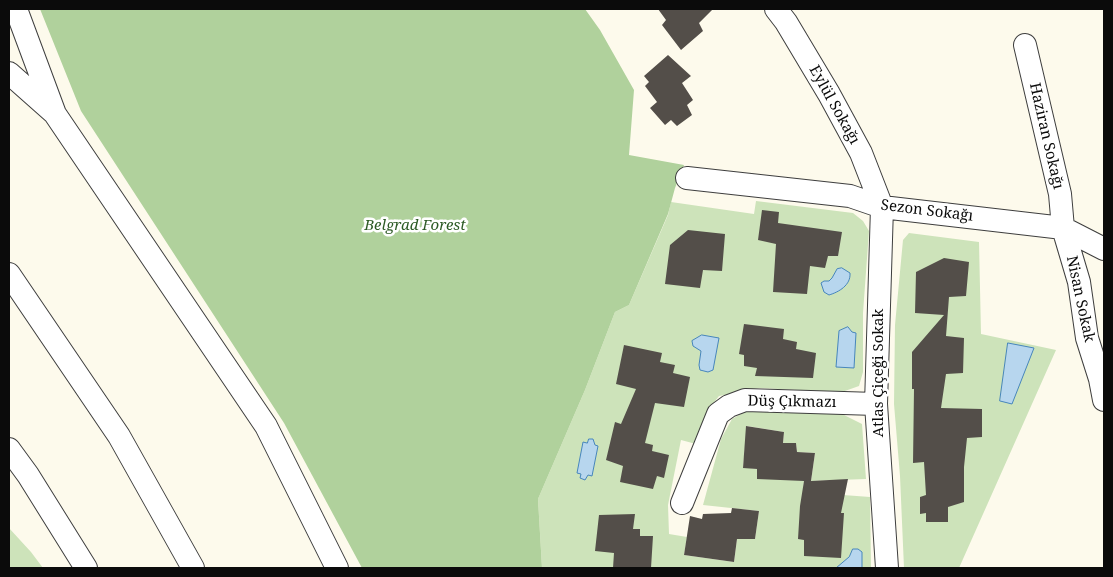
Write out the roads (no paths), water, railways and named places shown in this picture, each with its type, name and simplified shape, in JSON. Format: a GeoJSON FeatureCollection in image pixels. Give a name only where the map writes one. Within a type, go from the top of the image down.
{"type":"FeatureCollection","features":[{"type":"Feature","properties":{"kind":"street"},"geometry":{"type":"LineString","coordinates":[[16,9],[55,114],[266,426],[336,568]]}},
{"type":"Feature","properties":{"kind":"street","name":"Eylül Sokağı"},"geometry":{"type":"LineString","coordinates":[[776,9],[786,22],[829,94],[861,153],[882,207]]}},
{"type":"Feature","properties":{"kind":"street","name":"Haziran Sokağı"},"geometry":{"type":"LineString","coordinates":[[1025,45],[1060,194],[1063,228]]}},
{"type":"Feature","properties":{"kind":"street"},"geometry":{"type":"LineString","coordinates":[[9,73],[55,114]]}},
{"type":"Feature","properties":{"kind":"street","name":"Sezon Sokağı"},"geometry":{"type":"LineString","coordinates":[[687,178],[850,196],[882,207],[1063,228],[1104,249]]}},
{"type":"Feature","properties":{"kind":"street","name":"Atlas Çiçeği Sokak"},"geometry":{"type":"LineString","coordinates":[[882,207],[876,404],[887,568]]}},
{"type":"Feature","properties":{"kind":"street","name":"Nisan Sokak"},"geometry":{"type":"LineString","coordinates":[[1063,228],[1079,282],[1087,338],[1100,379],[1104,400]]}},
{"type":"Feature","properties":{"kind":"street"},"geometry":{"type":"LineString","coordinates":[[9,274],[118,436],[193,568]]}},
{"type":"Feature","properties":{"kind":"street","name":"Düş Çıkmazı"},"geometry":{"type":"LineString","coordinates":[[682,503],[718,414],[729,406],[745,400],[876,404]]}},
{"type":"Feature","properties":{"kind":"street"},"geometry":{"type":"LineString","coordinates":[[9,449],[28,475],[86,568]]}},
{"type":"Feature","properties":{"kind":"water"},"geometry":{"type":"Polygon","coordinates":[[[842,268],[850,273],[849,281],[837,292],[829,295],[824,292],[821,283],[829,281],[837,269],[842,268]]]}},
{"type":"Feature","properties":{"kind":"water"},"geometry":{"type":"Polygon","coordinates":[[[848,327],[852,332],[856,333],[854,368],[836,367],[839,331],[848,327]]]}},
{"type":"Feature","properties":{"kind":"water"},"geometry":{"type":"Polygon","coordinates":[[[702,335],[719,338],[713,370],[708,372],[700,370],[701,351],[693,346],[692,341],[702,335]]]}},
{"type":"Feature","properties":{"kind":"water"},"geometry":{"type":"Polygon","coordinates":[[[1008,343],[1034,348],[1012,404],[1000,401],[1008,343]]]}},
{"type":"Feature","properties":{"kind":"water"},"geometry":{"type":"Polygon","coordinates":[[[589,439],[593,439],[595,445],[598,446],[592,476],[588,475],[585,480],[580,478],[581,474],[577,473],[583,442],[587,443],[589,439]]]}},
{"type":"Feature","properties":{"kind":"water"},"geometry":{"type":"Polygon","coordinates":[[[853,549],[858,549],[862,552],[862,568],[836,568],[849,557],[853,549]]]}},
{"type":"Feature","properties":{"kind":"park label","name":"Belgrad Forest"},"geometry":{"type":"Point","coordinates":[415,226]}}]}
